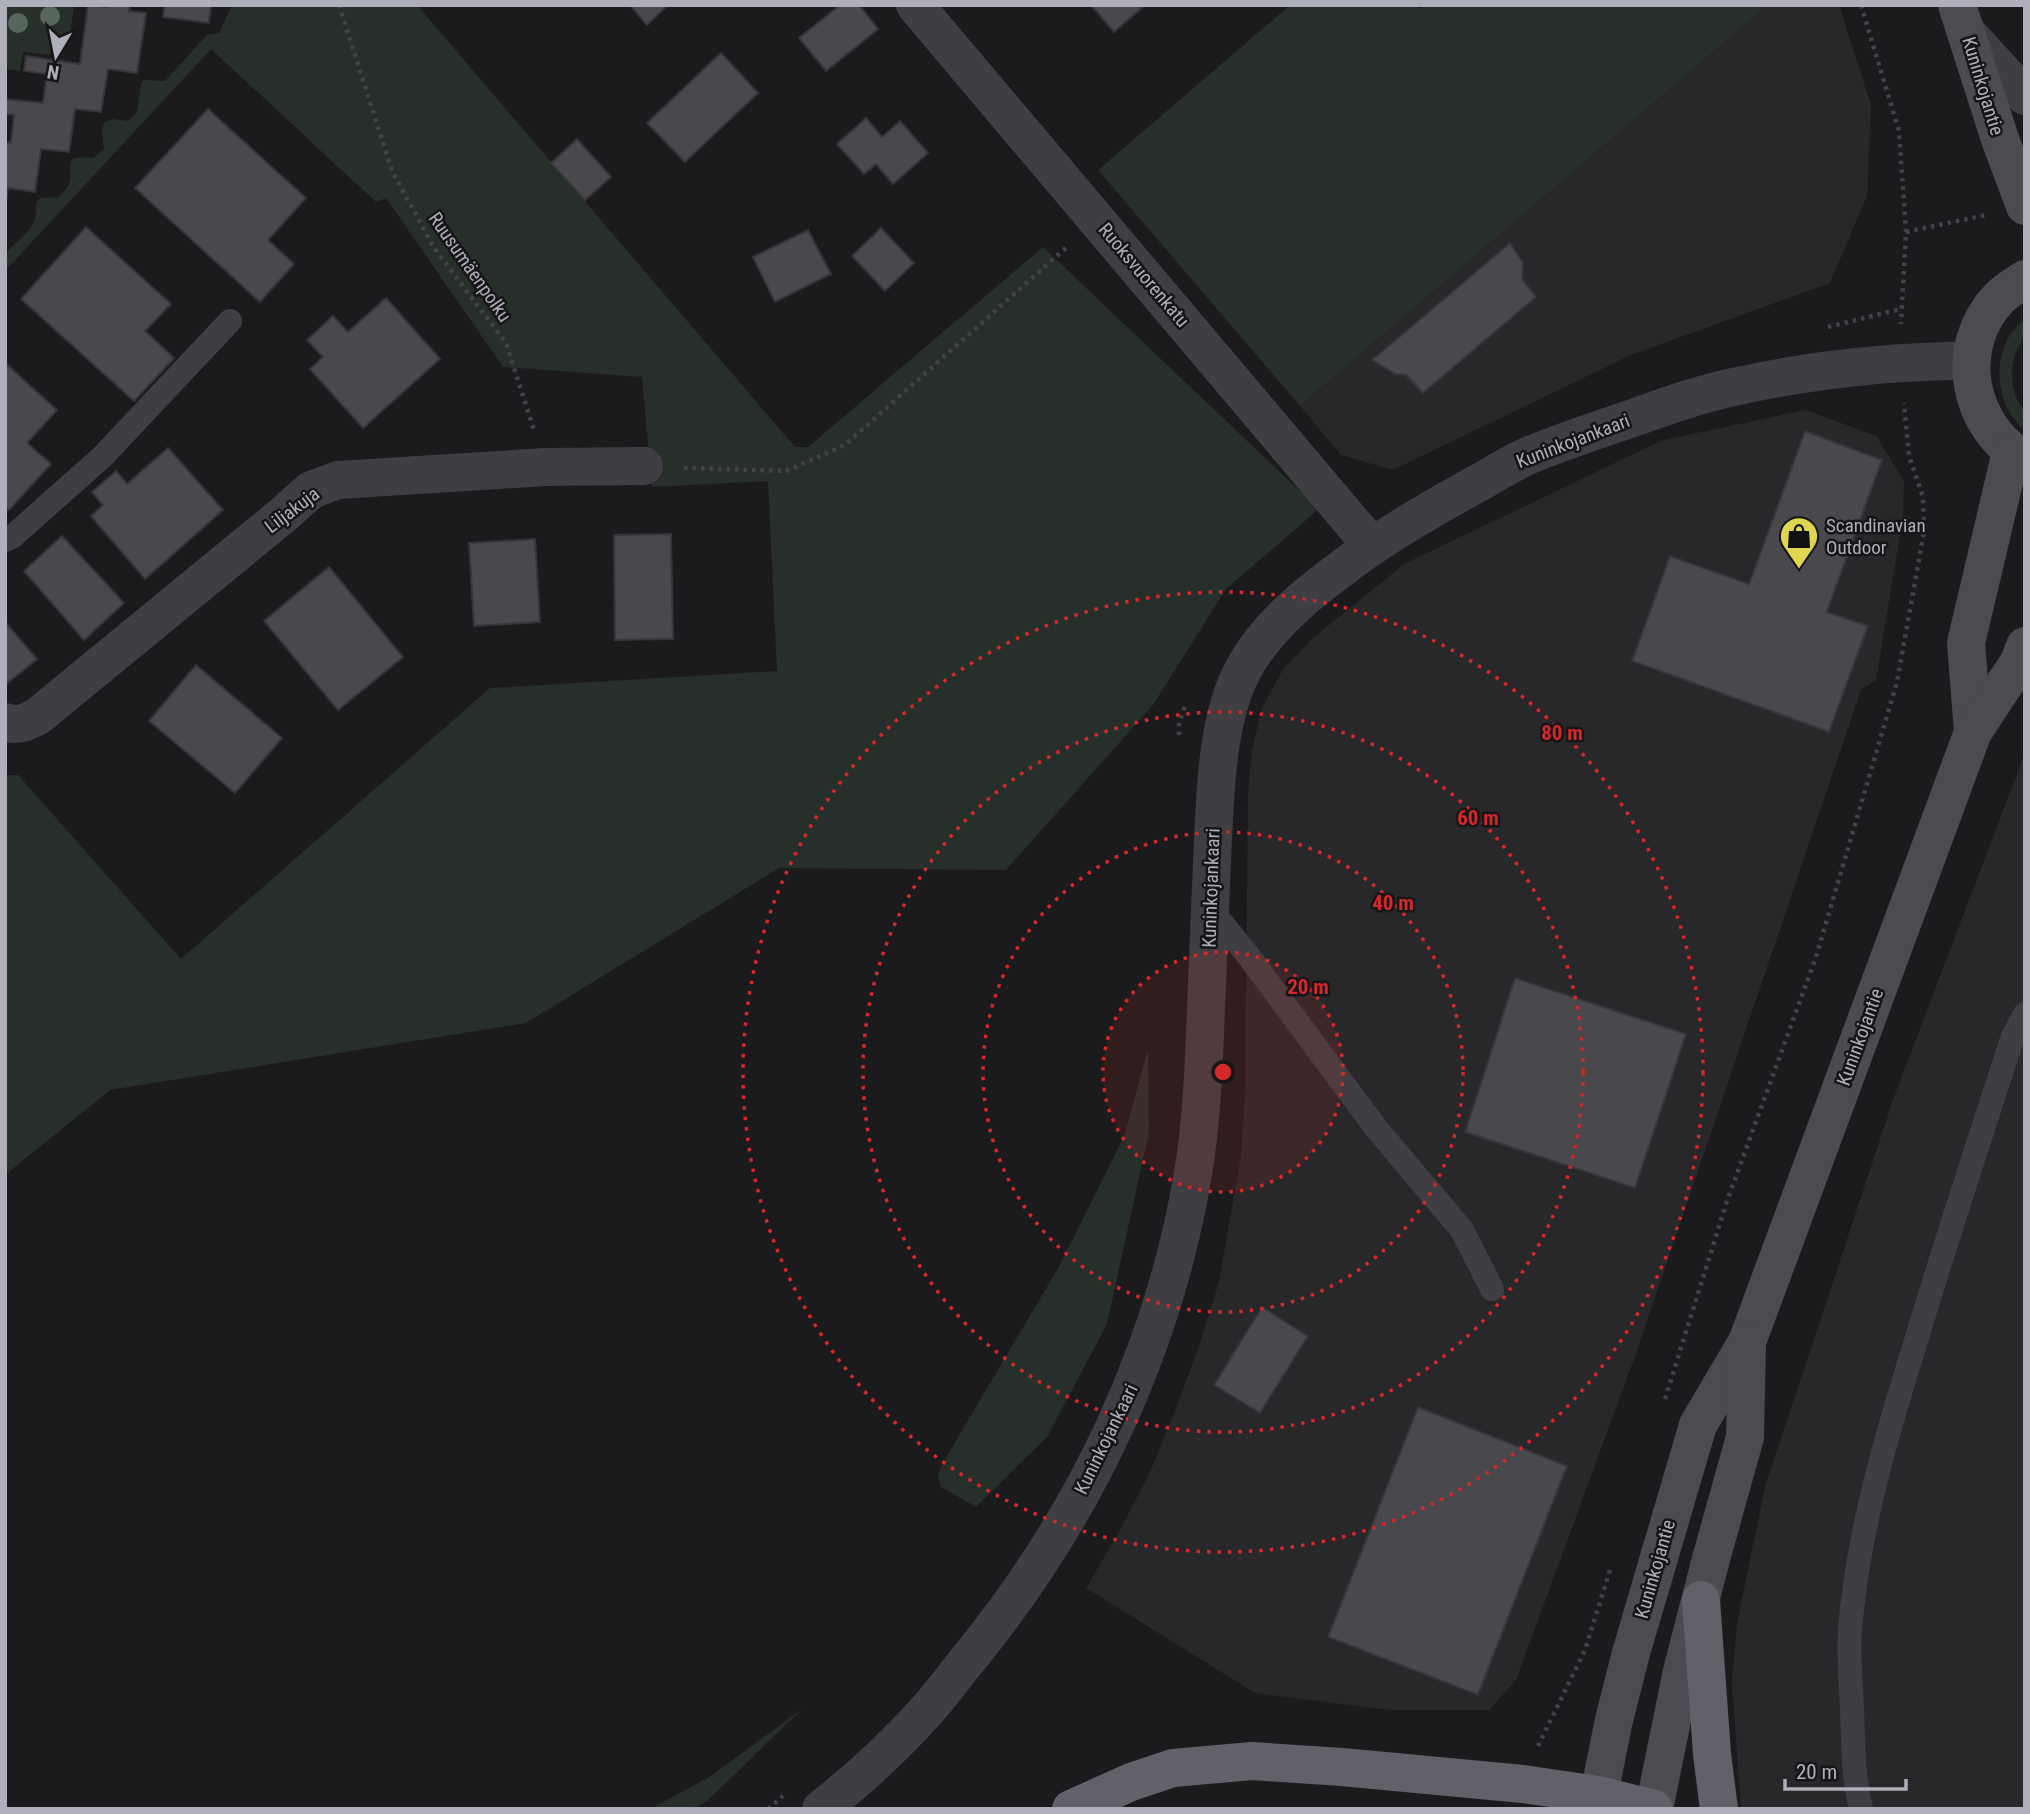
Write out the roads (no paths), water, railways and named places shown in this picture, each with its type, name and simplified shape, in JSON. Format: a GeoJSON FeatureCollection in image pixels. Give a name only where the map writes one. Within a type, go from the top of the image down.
{"type":"FeatureCollection","features":[{"type":"Feature","properties":{"kind":"highway"},"geometry":{"type":"LineString","coordinates":[[1701,1600],[1712,1754],[1719,1809]]}},
{"type":"Feature","properties":{"kind":"highway"},"geometry":{"type":"LineString","coordinates":[[1071,1809],[1131,1782],[1173,1768],[1252,1761],[1523,1784],[1597,1802],[1654,1809]]}},
{"type":"Feature","properties":{"kind":"main road","name":"Kuninkojantie"},"geometry":{"type":"LineString","coordinates":[[1962,19],[2000,139],[2012,209]]}},
{"type":"Feature","properties":{"kind":"main road"},"geometry":{"type":"LineString","coordinates":[[2018,456],[1988,427],[1973,394],[1971,360],[1979,327],[1999,298],[2025,279]]}},
{"type":"Feature","properties":{"kind":"main road","name":"Kuninkojantie"},"geometry":{"type":"LineString","coordinates":[[1973,733],[1966,643],[2018,456]]}},
{"type":"Feature","properties":{"kind":"main road","name":"Kuninkojantie"},"geometry":{"type":"LineString","coordinates":[[1597,1802],[1631,1653],[1698,1425],[1747,1342],[1973,733],[2019,663],[2025,646]]}},
{"type":"Feature","properties":{"kind":"main road","name":"Kuninkojantie"},"geometry":{"type":"LineString","coordinates":[[1654,1809],[1682,1671],[1745,1437],[1747,1342]]}},
{"type":"Feature","properties":{"kind":"street","name":"Ruoksvuorenkatu"},"geometry":{"type":"LineString","coordinates":[[915,5],[1372,546]]}},
{"type":"Feature","properties":{"kind":"street"},"geometry":{"type":"LineString","coordinates":[[1962,19],[2025,96]]}},
{"type":"Feature","properties":{"kind":"street","name":"Kuninkojankaari"},"geometry":{"type":"LineString","coordinates":[[821,1809],[887,1751],[927,1710],[1004,1614],[1044,1556],[1110,1440],[1139,1370],[1179,1242],[1193,1172],[1203,1092],[1214,808],[1221,749],[1230,703],[1244,669],[1263,640],[1325,580],[1372,546],[1411,521],[1530,455],[1675,403],[1738,386],[1870,365],[1971,360]]}},
{"type":"Feature","properties":{"kind":"street","name":"Liljakuja"},"geometry":{"type":"LineString","coordinates":[[5,722],[26,723],[38,716],[311,490],[338,480],[370,477],[547,467],[645,466]]}},
{"type":"Feature","properties":{"kind":"lane"},"geometry":{"type":"LineString","coordinates":[[5,540],[12,537],[102,457],[230,321]]}},
{"type":"Feature","properties":{"kind":"lane"},"geometry":{"type":"LineString","coordinates":[[1210,908],[1376,1128],[1462,1230],[1492,1289]]}},
{"type":"Feature","properties":{"kind":"lane"},"geometry":{"type":"LineString","coordinates":[[1861,1809],[1853,1741],[1849,1633],[1865,1526],[1890,1425],[1924,1314],[2013,1036],[2025,1014]]}},
{"type":"Feature","properties":{"kind":"place","name":"Scandinavian Outdoor"},"geometry":{"type":"Point","coordinates":[1799,570]}}]}
